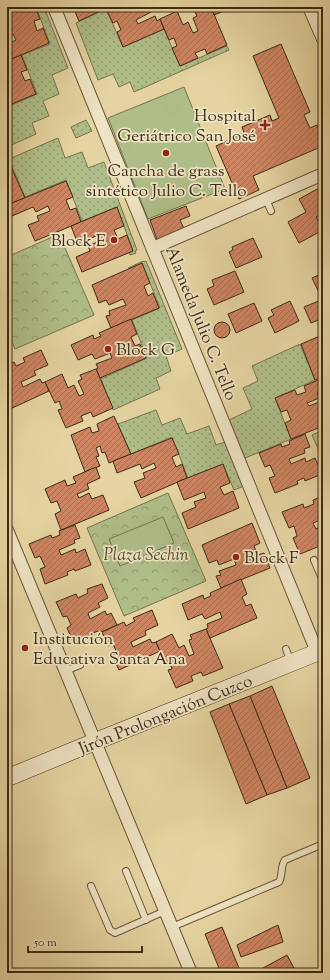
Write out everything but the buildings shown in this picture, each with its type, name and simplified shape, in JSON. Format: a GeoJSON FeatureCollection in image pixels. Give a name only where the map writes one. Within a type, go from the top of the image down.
{"type":"FeatureCollection","features":[{"type":"Feature","properties":{"kind":"street","name":"Alameda Julio C. Tello"},"geometry":{"type":"LineString","coordinates":[[54,7],[320,651]]}},
{"type":"Feature","properties":{"kind":"street"},"geometry":{"type":"LineString","coordinates":[[309,7],[323,39]]}},
{"type":"Feature","properties":{"kind":"street"},"geometry":{"type":"LineString","coordinates":[[153,248],[323,174]]}},
{"type":"Feature","properties":{"kind":"street"},"geometry":{"type":"LineString","coordinates":[[7,530],[191,973]]}},
{"type":"Feature","properties":{"kind":"street","name":"Jirón Prolongación Cuzco"},"geometry":{"type":"LineString","coordinates":[[7,778],[94,742],[288,656],[320,651]]}},
{"type":"Feature","properties":{"kind":"lane"},"geometry":{"type":"LineString","coordinates":[[266,199],[271,211]]}},
{"type":"Feature","properties":{"kind":"lane"},"geometry":{"type":"LineString","coordinates":[[314,560],[323,581]]}},
{"type":"Feature","properties":{"kind":"lane"},"geometry":{"type":"LineString","coordinates":[[65,671],[80,665]]}},
{"type":"Feature","properties":{"kind":"lane"},"geometry":{"type":"LineString","coordinates":[[172,927],[280,881],[282,865],[286,860],[323,844]]}},
{"type":"Feature","properties":{"kind":"lane"},"geometry":{"type":"LineString","coordinates":[[126,871],[146,920]]}},
{"type":"Feature","properties":{"kind":"lane"},"geometry":{"type":"LineString","coordinates":[[91,886],[110,930],[115,933],[165,911]]}},
{"type":"Feature","properties":{"kind":"green space"},"geometry":{"type":"Polygon","coordinates":[[[36,7],[44,7],[68,68],[52,75],[59,94],[43,101],[49,116],[32,123],[36,134],[7,147],[7,107],[37,94],[22,55],[50,44],[36,7]]]}},
{"type":"Feature","properties":{"kind":"green space"},"geometry":{"type":"Polygon","coordinates":[[[106,9],[123,47],[164,29],[180,66],[227,46],[229,50],[134,92],[130,82],[119,87],[113,74],[98,80],[76,23],[106,9]]]}},
{"type":"Feature","properties":{"kind":"green space","name":"Cancha de grass sintético Julio C. Tello"},"geometry":{"type":"Polygon","coordinates":[[[184,87],[225,189],[148,219],[108,118],[184,87]]]}},
{"type":"Feature","properties":{"kind":"green space"},"geometry":{"type":"Polygon","coordinates":[[[86,120],[92,131],[76,138],[71,127],[86,120]]]}},
{"type":"Feature","properties":{"kind":"green space"},"geometry":{"type":"Polygon","coordinates":[[[58,138],[65,158],[82,152],[88,168],[104,162],[137,250],[135,251],[136,253],[130,255],[129,253],[133,251],[117,207],[82,221],[66,180],[25,197],[9,159],[58,138]]]}},
{"type":"Feature","properties":{"kind":"green space"},"geometry":{"type":"Polygon","coordinates":[[[59,234],[94,315],[15,349],[7,330],[7,257],[59,234]]]}},
{"type":"Feature","properties":{"kind":"green space"},"geometry":{"type":"Polygon","coordinates":[[[146,261],[182,349],[166,356],[171,371],[156,378],[160,389],[113,410],[101,379],[147,358],[132,320],[160,308],[142,263],[129,269],[128,268],[146,261]]]}},
{"type":"Feature","properties":{"kind":"green space"},"geometry":{"type":"Polygon","coordinates":[[[300,344],[315,380],[275,398],[291,439],[245,458],[229,420],[252,409],[243,388],[258,381],[252,366],[300,344]]]}},
{"type":"Feature","properties":{"kind":"green space"},"geometry":{"type":"Polygon","coordinates":[[[156,410],[162,425],[180,418],[187,434],[209,426],[216,445],[225,442],[244,486],[234,490],[223,464],[188,478],[172,437],[131,454],[118,424],[156,410]]]}},
{"type":"Feature","properties":{"kind":"green space"},"geometry":{"type":"Polygon","coordinates":[[[323,430],[323,460],[312,435],[323,430]]]}},
{"type":"Feature","properties":{"kind":"green space","name":"Plaza Sechin"},"geometry":{"type":"Polygon","coordinates":[[[168,493],[206,581],[124,616],[87,528],[168,493]]]}},
{"type":"Feature","properties":{"kind":"green space"},"geometry":{"type":"Polygon","coordinates":[[[163,517],[174,543],[120,566],[109,539],[163,517]]]}},
{"type":"Feature","properties":{"kind":"place","name":"Hospital Geriátrico San José"},"geometry":{"type":"Point","coordinates":[265,125]}},
{"type":"Feature","properties":{"kind":"place","name":"Cancha de grass sintético Julio C. Tello"},"geometry":{"type":"Point","coordinates":[166,153]}},
{"type":"Feature","properties":{"kind":"place","name":"Block E"},"geometry":{"type":"Point","coordinates":[114,240]}},
{"type":"Feature","properties":{"kind":"place","name":"Block G"},"geometry":{"type":"Point","coordinates":[108,349]}},
{"type":"Feature","properties":{"kind":"place","name":"Block F"},"geometry":{"type":"Point","coordinates":[236,557]}},
{"type":"Feature","properties":{"kind":"place","name":"Institución Educativa Santa Ana"},"geometry":{"type":"Point","coordinates":[25,648]}}]}
